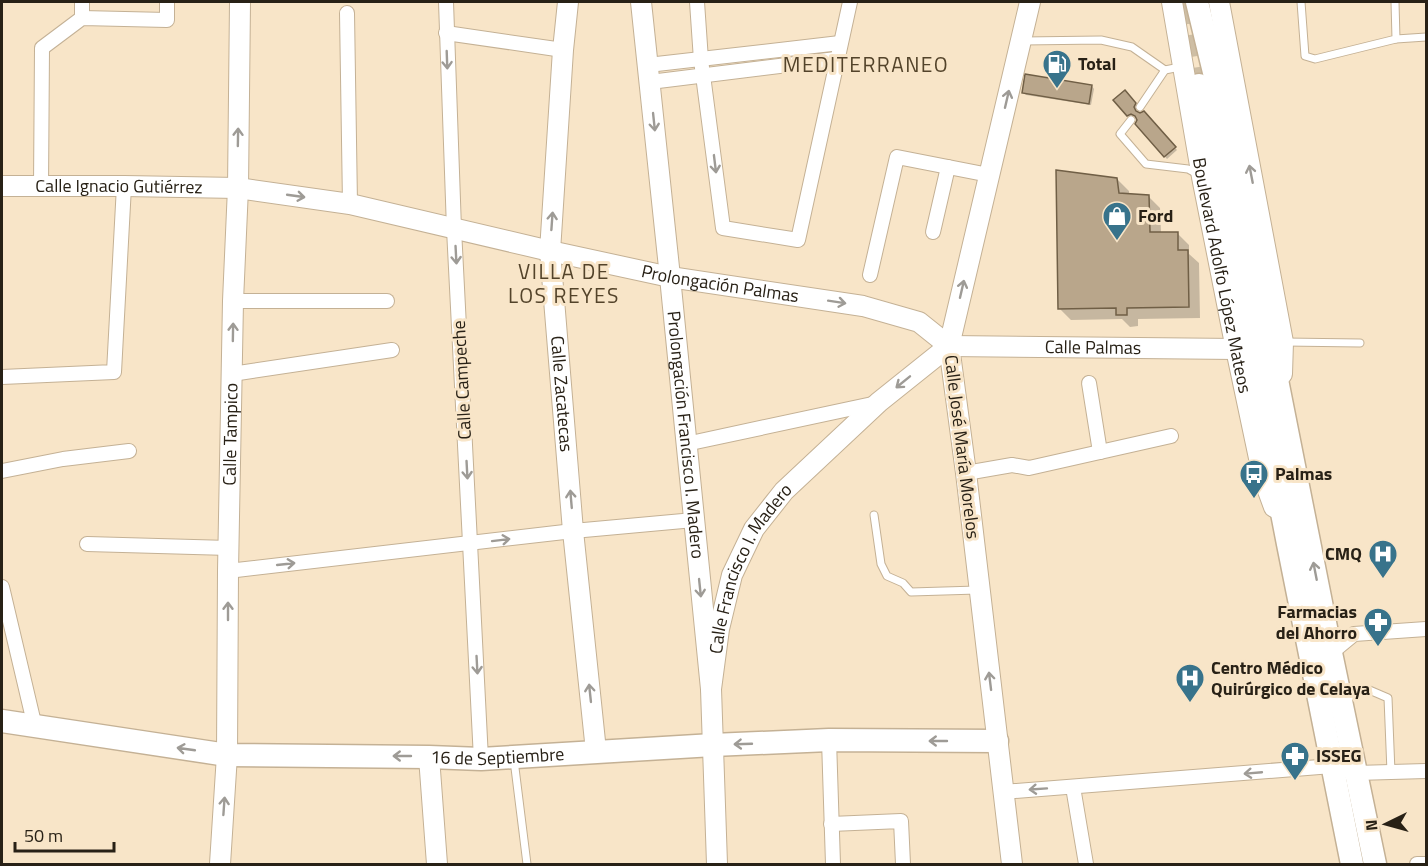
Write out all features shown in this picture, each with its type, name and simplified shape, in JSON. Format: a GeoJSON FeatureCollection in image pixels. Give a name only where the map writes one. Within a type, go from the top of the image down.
{"type":"FeatureCollection","features":[{"type":"Feature","properties":{"kind":"main road","name":"Calle Tampico"},"geometry":{"type":"LineString","coordinates":[[220,864],[227,755],[228,571],[233,301],[238,188],[240,2]]}},
{"type":"Feature","properties":{"kind":"main road","name":"Calle Zacatecas"},"geometry":{"type":"LineString","coordinates":[[568,2],[550,251],[573,531],[596,751]]}},
{"type":"Feature","properties":{"kind":"main road","name":"Prolongación Francisco I. Madero"},"geometry":{"type":"LineString","coordinates":[[641,2],[711,689]]}},
{"type":"Feature","properties":{"kind":"main road","name":"Calle José María Morelos"},"geometry":{"type":"LineString","coordinates":[[1012,864],[949,345],[1030,2]]}},
{"type":"Feature","properties":{"kind":"main road","name":"Boulevard Adolfo López Mateos"},"geometry":{"type":"LineString","coordinates":[[1172,2],[1174,68],[1202,177],[1263,477],[1288,544]]}},
{"type":"Feature","properties":{"kind":"main road","name":"Boulevard Adolfo López Mateos"},"geometry":{"type":"LineString","coordinates":[[1197,2],[1226,122],[1375,864]]}},
{"type":"Feature","properties":{"kind":"main road"},"geometry":{"type":"LineString","coordinates":[[1209,2],[1213,21],[1225,35]]}},
{"type":"Feature","properties":{"kind":"main road","name":"Boulevard Adolfo López Mateos"},"geometry":{"type":"LineString","coordinates":[[1219,2],[1283,342],[1281,398]]}},
{"type":"Feature","properties":{"kind":"main road","name":"Boulevard Adolfo López Mateos"},"geometry":{"type":"LineString","coordinates":[[1199,85],[1352,864]]}},
{"type":"Feature","properties":{"kind":"main road","name":"Calle Ignacio Gutiérrez"},"geometry":{"type":"LineString","coordinates":[[2,186],[238,188]]}},
{"type":"Feature","properties":{"kind":"main road","name":"Prolongación Palmas"},"geometry":{"type":"LineString","coordinates":[[238,188],[350,204],[670,277],[863,306],[919,322],[949,345]]}},
{"type":"Feature","properties":{"kind":"main road","name":"Calle Palmas"},"geometry":{"type":"LineString","coordinates":[[949,345],[1236,349]]}},
{"type":"Feature","properties":{"kind":"main road","name":"Calle Francisco I. Madero"},"geometry":{"type":"LineString","coordinates":[[717,864],[711,689],[719,629],[732,574],[754,529],[784,491],[879,402],[949,345]]}},
{"type":"Feature","properties":{"kind":"main road","name":"16 de Septiembre"},"geometry":{"type":"LineString","coordinates":[[2,721],[227,755],[481,759],[829,740],[997,741]]}},
{"type":"Feature","properties":{"kind":"main road"},"geometry":{"type":"LineString","coordinates":[[429,757],[436,864]]}},
{"type":"Feature","properties":{"kind":"street"},"geometry":{"type":"LineString","coordinates":[[82,2],[82,18]]}},
{"type":"Feature","properties":{"kind":"street"},"geometry":{"type":"LineString","coordinates":[[41,186],[42,48],[82,18],[167,20],[167,2]]}},
{"type":"Feature","properties":{"kind":"street","name":"Calle Campeche"},"geometry":{"type":"LineString","coordinates":[[446,2],[454,229],[481,759]]}},
{"type":"Feature","properties":{"kind":"street"},"geometry":{"type":"LineString","coordinates":[[697,2],[701,60],[723,228],[798,240],[850,2]]}},
{"type":"Feature","properties":{"kind":"street"},"geometry":{"type":"LineString","coordinates":[[347,13],[350,204]]}},
{"type":"Feature","properties":{"kind":"street"},"geometry":{"type":"LineString","coordinates":[[446,33],[563,50]]}},
{"type":"Feature","properties":{"kind":"street"},"geometry":{"type":"LineString","coordinates":[[649,74],[701,60],[840,43]]}},
{"type":"Feature","properties":{"kind":"street"},"geometry":{"type":"LineString","coordinates":[[649,74],[703,75],[836,59]]}},
{"type":"Feature","properties":{"kind":"street"},"geometry":{"type":"LineString","coordinates":[[870,275],[897,157],[989,175]]}},
{"type":"Feature","properties":{"kind":"street"},"geometry":{"type":"LineString","coordinates":[[933,232],[948,167]]}},
{"type":"Feature","properties":{"kind":"street"},"geometry":{"type":"LineString","coordinates":[[2,376],[114,372],[124,186]]}},
{"type":"Feature","properties":{"kind":"street"},"geometry":{"type":"LineString","coordinates":[[233,301],[387,301]]}},
{"type":"Feature","properties":{"kind":"street"},"geometry":{"type":"LineString","coordinates":[[232,374],[392,350]]}},
{"type":"Feature","properties":{"kind":"street"},"geometry":{"type":"LineString","coordinates":[[1089,383],[1100,453]]}},
{"type":"Feature","properties":{"kind":"street"},"geometry":{"type":"LineString","coordinates":[[686,444],[879,402]]}},
{"type":"Feature","properties":{"kind":"street"},"geometry":{"type":"LineString","coordinates":[[966,472],[1012,465],[1029,468],[1171,436]]}},
{"type":"Feature","properties":{"kind":"street"},"geometry":{"type":"LineString","coordinates":[[2,471],[63,459],[129,451]]}},
{"type":"Feature","properties":{"kind":"street"},"geometry":{"type":"LineString","coordinates":[[228,571],[573,531],[693,520]]}},
{"type":"Feature","properties":{"kind":"street"},"geometry":{"type":"LineString","coordinates":[[87,544],[229,548]]}},
{"type":"Feature","properties":{"kind":"street"},"geometry":{"type":"LineString","coordinates":[[2,587],[35,727]]}},
{"type":"Feature","properties":{"kind":"street"},"geometry":{"type":"LineString","coordinates":[[1331,652],[1354,634],[1426,629]]}},
{"type":"Feature","properties":{"kind":"street"},"geometry":{"type":"LineString","coordinates":[[829,740],[833,864]]}},
{"type":"Feature","properties":{"kind":"street"},"geometry":{"type":"LineString","coordinates":[[1004,792],[1332,766],[1356,773],[1426,771]]}},
{"type":"Feature","properties":{"kind":"street"},"geometry":{"type":"LineString","coordinates":[[1073,787],[1086,864]]}},
{"type":"Feature","properties":{"kind":"street"},"geometry":{"type":"LineString","coordinates":[[831,824],[901,821],[903,864]]}},
{"type":"Feature","properties":{"kind":"street"},"geometry":{"type":"LineString","coordinates":[[1417,864],[1426,864]]}},
{"type":"Feature","properties":{"kind":"lane"},"geometry":{"type":"LineString","coordinates":[[1301,2],[1305,56],[1316,58],[1396,39],[1426,37]]}},
{"type":"Feature","properties":{"kind":"lane"},"geometry":{"type":"LineString","coordinates":[[1395,2],[1396,39]]}},
{"type":"Feature","properties":{"kind":"lane"},"geometry":{"type":"LineString","coordinates":[[1021,41],[1101,40],[1132,47],[1174,68],[1140,107]]}},
{"type":"Feature","properties":{"kind":"lane"},"geometry":{"type":"LineString","coordinates":[[1131,120],[1120,134],[1146,164],[1188,169],[1202,177]]}},
{"type":"Feature","properties":{"kind":"lane"},"geometry":{"type":"LineString","coordinates":[[1283,342],[1360,344]]}},
{"type":"Feature","properties":{"kind":"lane"},"geometry":{"type":"LineString","coordinates":[[874,514],[881,564],[887,576],[903,583],[911,592],[979,590]]}},
{"type":"Feature","properties":{"kind":"lane"},"geometry":{"type":"LineString","coordinates":[[1342,700],[1367,689],[1388,698],[1391,772]]}},
{"type":"Feature","properties":{"kind":"lane"},"geometry":{"type":"LineString","coordinates":[[514,757],[527,864]]}},
{"type":"Feature","properties":{"kind":"building","name":"Total"},"geometry":{"type":"Polygon","coordinates":[[[1025,74],[1092,85],[1089,104],[1022,93],[1025,74]]]}},
{"type":"Feature","properties":{"kind":"building","name":"Total"},"geometry":{"type":"Polygon","coordinates":[[[1125,90],[1136,103],[1134,107],[1136,111],[1140,113],[1144,111],[1176,147],[1164,157],[1135,124],[1137,120],[1135,116],[1131,114],[1127,116],[1113,100],[1125,90]]]}},
{"type":"Feature","properties":{"kind":"building","name":"Ford"},"geometry":{"type":"Polygon","coordinates":[[[1056,170],[1117,178],[1119,193],[1149,195],[1150,232],[1178,232],[1178,250],[1188,250],[1189,307],[1127,308],[1127,315],[1116,315],[1116,308],[1058,309],[1056,170]]]}},
{"type":"Feature","properties":{"kind":"tunnel"},"geometry":{"type":"LineString","coordinates":[[1187,2],[1199,85]]}},
{"type":"Feature","properties":{"kind":"place","name":"Total"},"geometry":{"type":"Point","coordinates":[1057,90]}},
{"type":"Feature","properties":{"kind":"place","name":"Ford"},"geometry":{"type":"Point","coordinates":[1117,242]}},
{"type":"Feature","properties":{"kind":"place","name":"Palmas"},"geometry":{"type":"Point","coordinates":[1254,500]}},
{"type":"Feature","properties":{"kind":"place","name":"CMQ"},"geometry":{"type":"Point","coordinates":[1383,580]}},
{"type":"Feature","properties":{"kind":"place","name":"Farmacias del Ahorro"},"geometry":{"type":"Point","coordinates":[1378,648]}},
{"type":"Feature","properties":{"kind":"place","name":"Centro Médico Quirúrgico de Celaya"},"geometry":{"type":"Point","coordinates":[1190,704]}},
{"type":"Feature","properties":{"kind":"place","name":"ISSEG"},"geometry":{"type":"Point","coordinates":[1295,782]}},
{"type":"Feature","properties":{"kind":"district","name":"MEDITERRANEO"},"geometry":{"type":"Point","coordinates":[866,65]}},
{"type":"Feature","properties":{"kind":"district","name":"VILLA DE LOS REYES"},"geometry":{"type":"Point","coordinates":[564,284]}}]}
